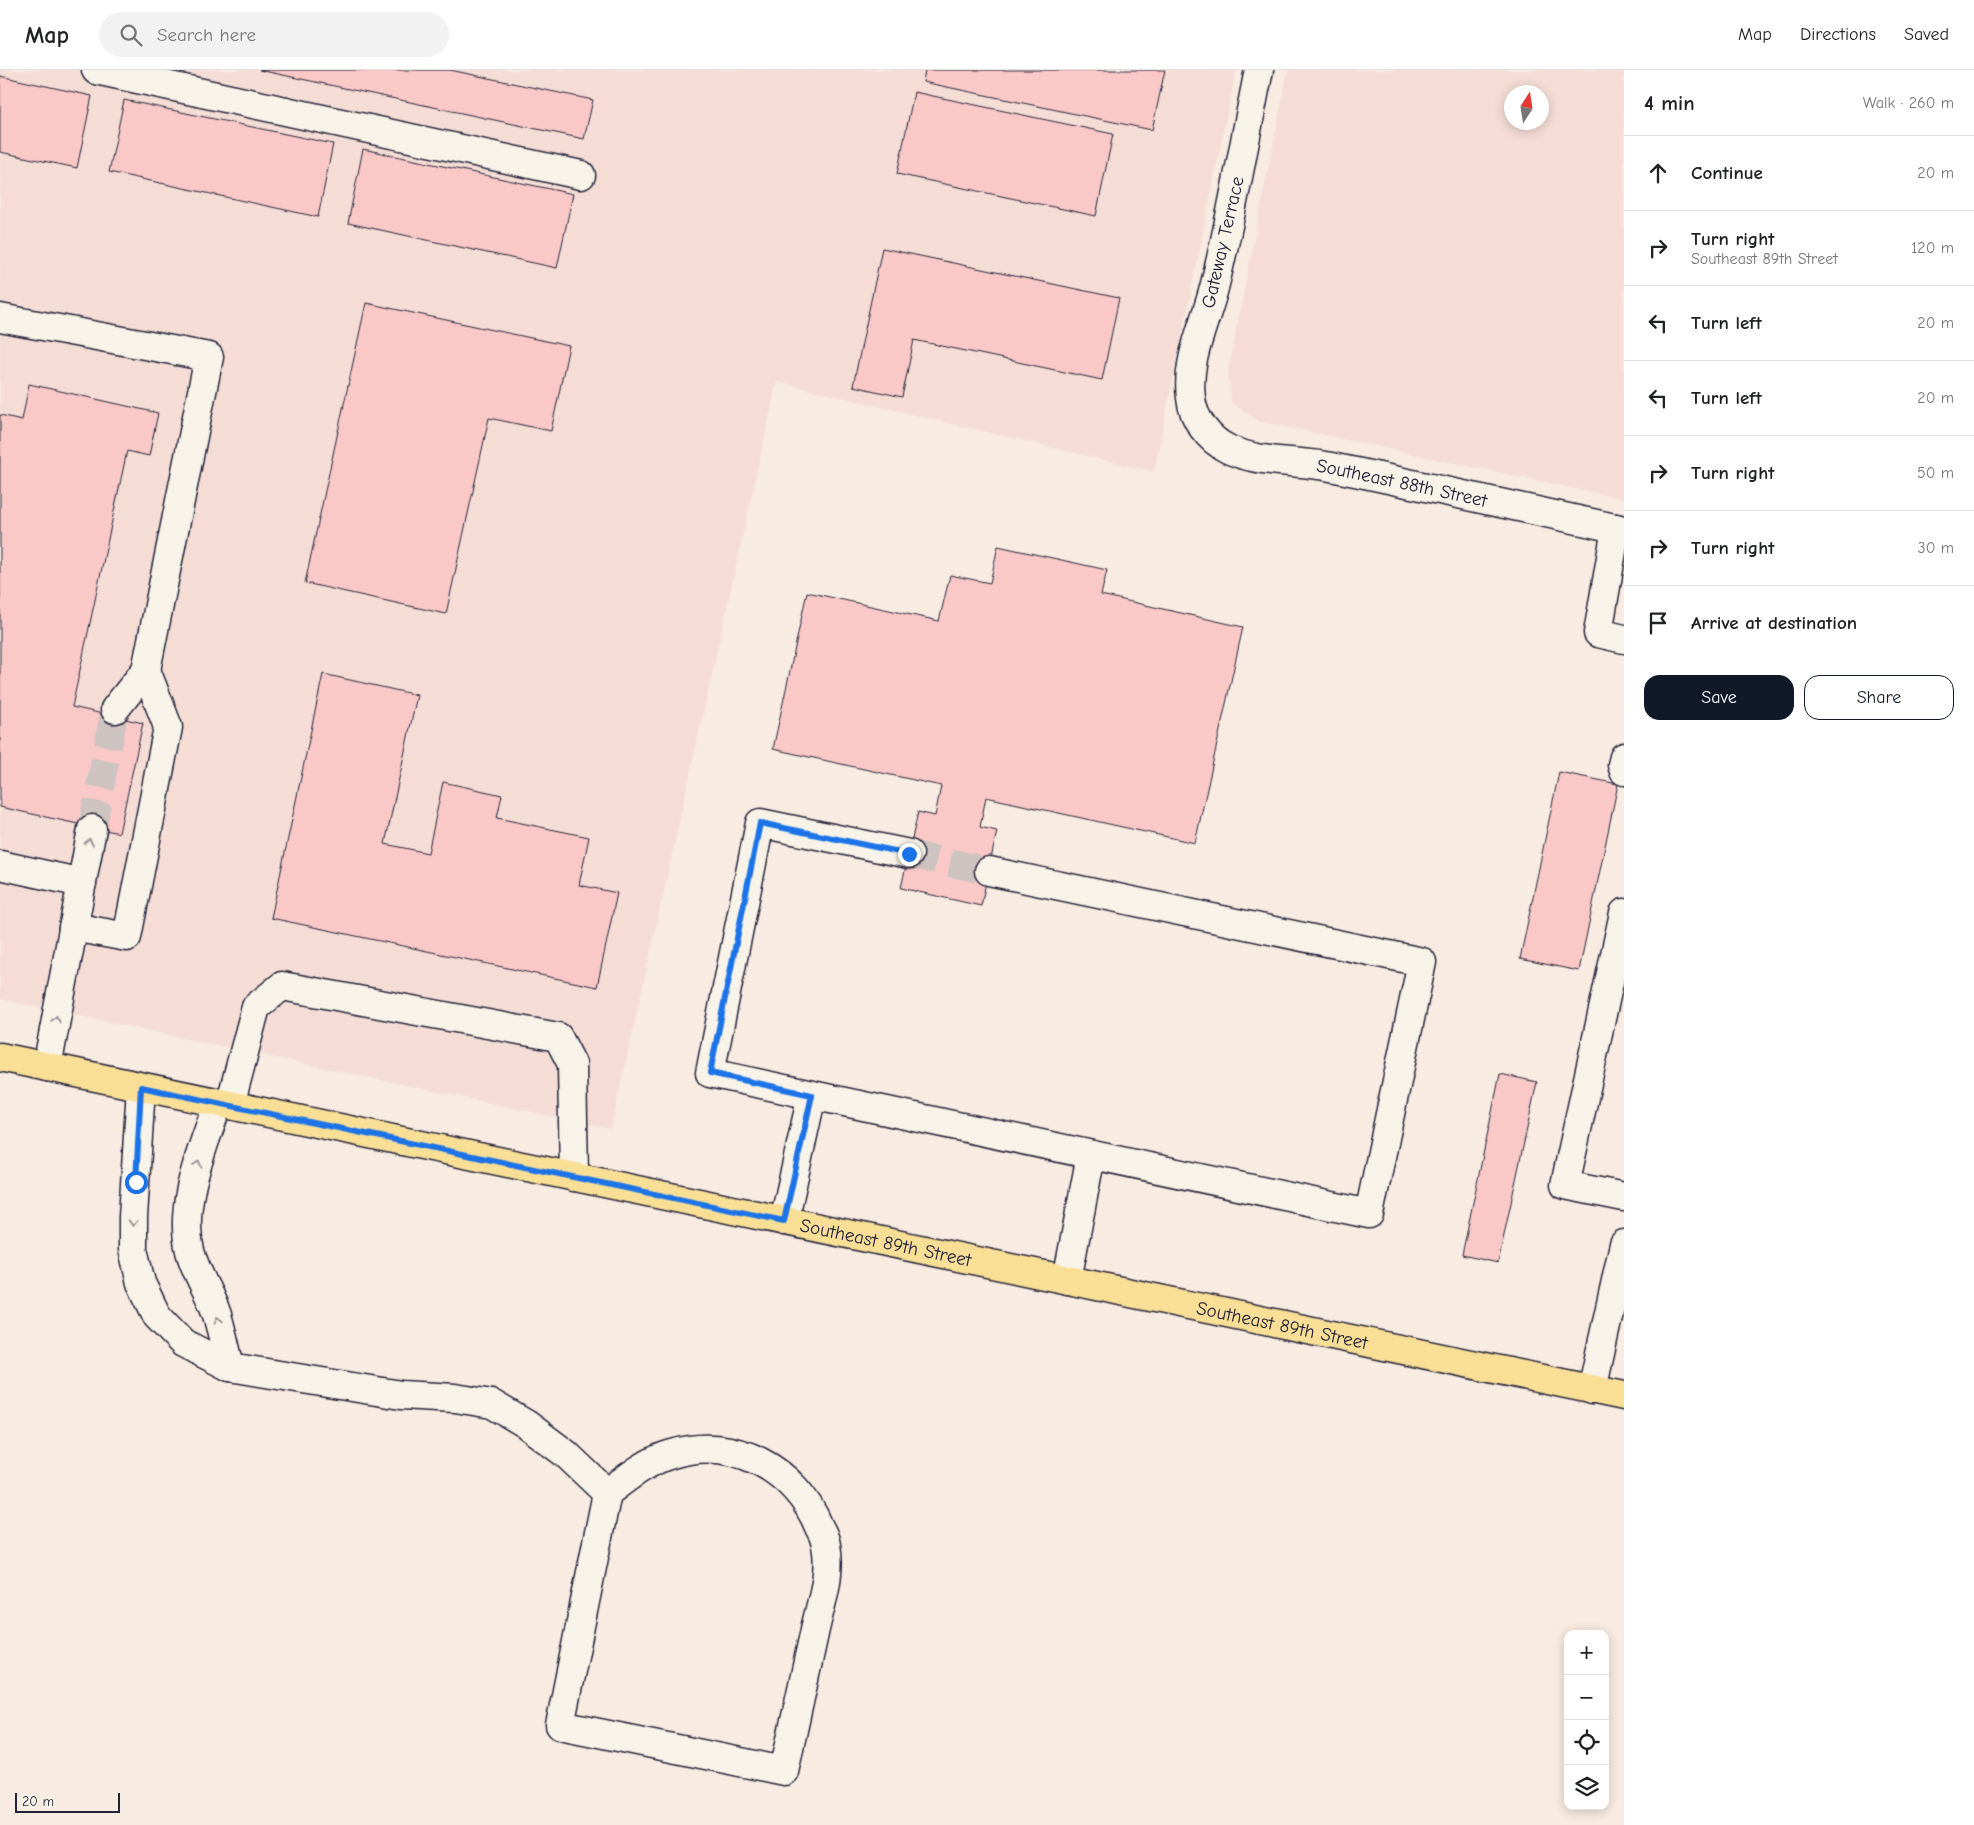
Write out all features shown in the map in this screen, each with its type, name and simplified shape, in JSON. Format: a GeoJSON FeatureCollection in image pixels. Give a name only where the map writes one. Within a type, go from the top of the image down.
{"type":"FeatureCollection","features":[{"type":"Feature","properties":{"kind":"main road","name":"Southeast 89th Street"},"geometry":{"type":"LineString","coordinates":[[0,1057],[1624,1396]]}},
{"type":"Feature","properties":{"kind":"street"},"geometry":{"type":"LineString","coordinates":[[96,70],[581,175]]}},
{"type":"Feature","properties":{"kind":"street","name":"Gateway Terrace"},"geometry":{"type":"LineString","coordinates":[[1195,413],[1191,399],[1190,379],[1196,347],[1214,289],[1259,70]]}},
{"type":"Feature","properties":{"kind":"street"},"geometry":{"type":"LineString","coordinates":[[0,318],[209,357],[146,670],[115,709]]}},
{"type":"Feature","properties":{"kind":"street","name":"Southeast 88th Street"},"geometry":{"type":"LineString","coordinates":[[1195,413],[1208,434],[1217,442],[1229,449],[1244,454],[1271,460],[1324,466],[1620,529]]}},
{"type":"Feature","properties":{"kind":"street"},"geometry":{"type":"LineString","coordinates":[[1620,529],[1598,632],[1624,639]]}},
{"type":"Feature","properties":{"kind":"street"},"geometry":{"type":"LineString","coordinates":[[73,927],[127,937],[168,727],[146,670]]}},
{"type":"Feature","properties":{"kind":"street"},"geometry":{"type":"LineString","coordinates":[[1624,757],[1622,765],[1624,771]]}},
{"type":"Feature","properties":{"kind":"street"},"geometry":{"type":"LineString","coordinates":[[909,854],[760,823],[710,1073],[1369,1214],[1422,962],[988,871]]}},
{"type":"Feature","properties":{"kind":"street"},"geometry":{"type":"LineString","coordinates":[[47,1067],[92,829]]}},
{"type":"Feature","properties":{"kind":"street"},"geometry":{"type":"LineString","coordinates":[[0,865],[82,882]]}},
{"type":"Feature","properties":{"kind":"street"},"geometry":{"type":"LineString","coordinates":[[1624,912],[1615,1000],[1565,1185],[1624,1197]]}},
{"type":"Feature","properties":{"kind":"street"},"geometry":{"type":"LineString","coordinates":[[230,1367],[216,1314],[190,1251],[187,1223],[192,1185],[224,1104],[256,1007],[282,986],[558,1038],[572,1064],[574,1177]]}},
{"type":"Feature","properties":{"kind":"street"},"geometry":{"type":"LineString","coordinates":[[141,1087],[133,1217],[133,1249],[141,1283],[156,1316],[182,1343],[230,1367],[400,1394],[455,1398],[492,1404],[526,1424],[553,1444],[607,1493]]}},
{"type":"Feature","properties":{"kind":"street"},"geometry":{"type":"LineString","coordinates":[[784,1221],[812,1095]]}},
{"type":"Feature","properties":{"kind":"street"},"geometry":{"type":"LineString","coordinates":[[1066,1280],[1091,1155]]}},
{"type":"Feature","properties":{"kind":"street"},"geometry":{"type":"LineString","coordinates":[[1592,1390],[1624,1244]]}},
{"type":"Feature","properties":{"kind":"street"},"geometry":{"type":"LineString","coordinates":[[704,1448],[734,1451],[768,1464],[794,1486],[814,1512],[826,1544],[827,1580],[784,1771],[560,1725],[607,1493],[640,1469],[671,1454],[704,1448]]}},
{"type":"Feature","properties":{"kind":"shaded area"},"geometry":{"type":"Polygon","coordinates":[[[0,70],[1236,70],[1154,472],[777,382],[611,1129],[0,999],[0,70]]]}},
{"type":"Feature","properties":{"kind":"shaded area"},"geometry":{"type":"Polygon","coordinates":[[[1288,70],[1624,70],[1624,499],[1258,421],[1231,402],[1228,370],[1288,70]]]}},
{"type":"Feature","properties":{"kind":"building"},"geometry":{"type":"Polygon","coordinates":[[[259,70],[450,70],[593,100],[584,139],[259,70]]]}},
{"type":"Feature","properties":{"kind":"building"},"geometry":{"type":"Polygon","coordinates":[[[925,70],[1165,70],[1152,130],[923,82],[925,70]]]}},
{"type":"Feature","properties":{"kind":"building"},"geometry":{"type":"Polygon","coordinates":[[[0,76],[92,96],[77,168],[0,152],[0,76]]]}},
{"type":"Feature","properties":{"kind":"building"},"geometry":{"type":"Polygon","coordinates":[[[914,92],[1113,134],[1096,216],[897,174],[914,92]]]}},
{"type":"Feature","properties":{"kind":"building"},"geometry":{"type":"Polygon","coordinates":[[[124,100],[333,144],[318,217],[109,172],[124,100]]]}},
{"type":"Feature","properties":{"kind":"building"},"geometry":{"type":"Polygon","coordinates":[[[363,149],[573,194],[557,268],[348,223],[363,149]]]}},
{"type":"Feature","properties":{"kind":"building"},"geometry":{"type":"Polygon","coordinates":[[[882,248],[1119,298],[1102,380],[914,340],[902,397],[853,386],[882,248]]]}},
{"type":"Feature","properties":{"kind":"building"},"geometry":{"type":"Polygon","coordinates":[[[366,303],[569,346],[551,431],[489,418],[446,614],[305,583],[366,303]]]}},
{"type":"Feature","properties":{"kind":"building"},"geometry":{"type":"Polygon","coordinates":[[[29,384],[158,413],[149,456],[127,451],[72,707],[143,723],[119,833],[0,807],[0,415],[22,420],[29,384]]]}},
{"type":"Feature","properties":{"kind":"building"},"geometry":{"type":"Polygon","coordinates":[[[998,546],[1107,570],[1101,595],[1243,627],[1195,843],[986,797],[980,827],[997,831],[981,906],[901,888],[918,812],[935,816],[941,786],[773,749],[807,592],[939,621],[950,575],[990,583],[998,546]]]}},
{"type":"Feature","properties":{"kind":"building"},"geometry":{"type":"Polygon","coordinates":[[[323,674],[417,695],[385,844],[428,853],[443,782],[502,795],[497,818],[589,837],[579,885],[617,893],[597,987],[271,918],[323,674]]]}},
{"type":"Feature","properties":{"kind":"building"},"geometry":{"type":"Polygon","coordinates":[[[1559,772],[1618,784],[1579,971],[1520,959],[1559,772]]]}},
{"type":"Feature","properties":{"kind":"building"},"geometry":{"type":"Polygon","coordinates":[[[1500,1074],[1537,1082],[1498,1263],[1462,1255],[1500,1074]]]}},
{"type":"Feature","properties":{"kind":"tunnel"},"geometry":{"type":"LineString","coordinates":[[92,829],[115,709]]}},
{"type":"Feature","properties":{"kind":"tunnel"},"geometry":{"type":"LineString","coordinates":[[909,854],[989,871]]}},
{"type":"Feature","properties":{"kind":"route"},"geometry":{"type":"LineString","coordinates":[[136,1182],[141,1087],[784,1221],[812,1095],[710,1073],[760,823],[909,854]]}}]}
